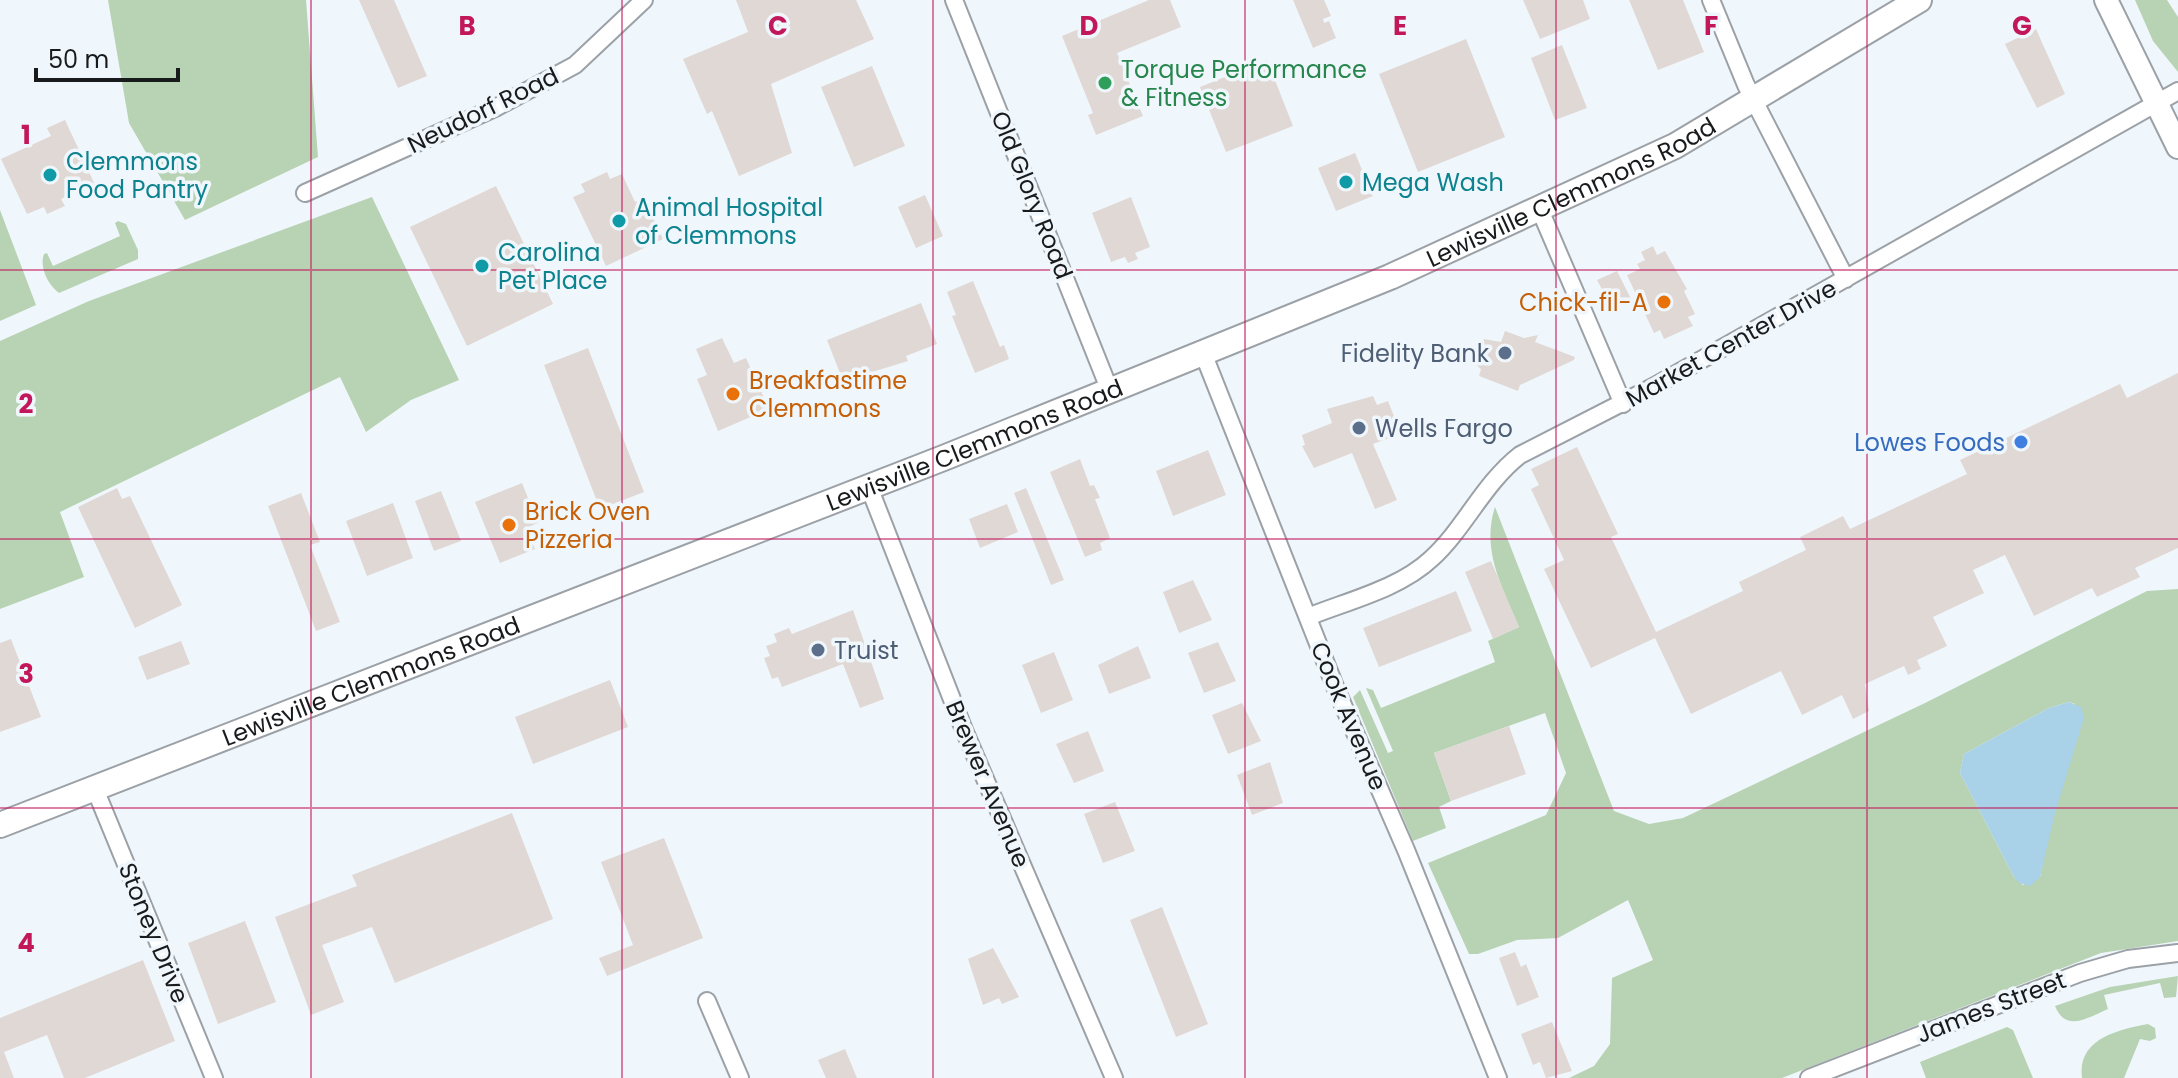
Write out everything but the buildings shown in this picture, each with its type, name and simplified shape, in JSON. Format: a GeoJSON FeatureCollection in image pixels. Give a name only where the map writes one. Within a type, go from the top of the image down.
{"type":"FeatureCollection","features":[{"type":"Feature","properties":{"kind":"main road","name":"Lewisville Clemmons Road"},"geometry":{"type":"LineString","coordinates":[[0,825],[1110,391],[1540,210],[1675,146],[1755,101],[1919,0]]}},
{"type":"Feature","properties":{"kind":"street","name":"Neudorf Road"},"geometry":{"type":"LineString","coordinates":[[305,193],[497,107],[575,65],[644,0]]}},
{"type":"Feature","properties":{"kind":"street","name":"Old Glory Road"},"geometry":{"type":"LineString","coordinates":[[954,0],[1110,391]]}},
{"type":"Feature","properties":{"kind":"street"},"geometry":{"type":"LineString","coordinates":[[1711,0],[1755,101],[1846,279]]}},
{"type":"Feature","properties":{"kind":"street"},"geometry":{"type":"LineString","coordinates":[[2106,0],[2178,147]]}},
{"type":"Feature","properties":{"kind":"street","name":"Market Center Drive"},"geometry":{"type":"LineString","coordinates":[[1308,617],[1422,568],[1444,547],[1505,467],[1520,455],[1623,404],[2178,91]]}},
{"type":"Feature","properties":{"kind":"street"},"geometry":{"type":"LineString","coordinates":[[1540,210],[1623,404]]}},
{"type":"Feature","properties":{"kind":"street","name":"Cook Avenue"},"geometry":{"type":"LineString","coordinates":[[1203,353],[1498,1078]]}},
{"type":"Feature","properties":{"kind":"street","name":"Brewer Avenue"},"geometry":{"type":"LineString","coordinates":[[869,487],[964,730],[1114,1078]]}},
{"type":"Feature","properties":{"kind":"street","name":"Stoney Drive"},"geometry":{"type":"LineString","coordinates":[[95,789],[214,1078]]}},
{"type":"Feature","properties":{"kind":"street","name":"James Street"},"geometry":{"type":"LineString","coordinates":[[1809,1078],[2080,973],[2116,962],[2178,953]]}},
{"type":"Feature","properties":{"kind":"street"},"geometry":{"type":"LineString","coordinates":[[707,1001],[740,1078]]}},
{"type":"Feature","properties":{"kind":"green space"},"geometry":{"type":"Polygon","coordinates":[[[108,0],[306,0],[318,157],[185,220],[129,123],[108,0]]]}},
{"type":"Feature","properties":{"kind":"green space"},"geometry":{"type":"Polygon","coordinates":[[[2135,0],[2167,0],[2178,17],[2178,72],[2153,41],[2135,0]]]}},
{"type":"Feature","properties":{"kind":"green space"},"geometry":{"type":"Polygon","coordinates":[[[372,197],[459,380],[411,400],[366,432],[340,377],[60,512],[84,577],[0,609],[0,341],[89,301],[372,197]]]}},
{"type":"Feature","properties":{"kind":"green space"},"geometry":{"type":"Polygon","coordinates":[[[0,210],[36,305],[0,321],[0,210]]]}},
{"type":"Feature","properties":{"kind":"green space"},"geometry":{"type":"Polygon","coordinates":[[[115,223],[126,224],[138,250],[138,259],[59,293],[55,290],[44,270],[44,254],[47,253],[53,266],[120,236],[115,223]]]}},
{"type":"Feature","properties":{"kind":"green space"},"geometry":{"type":"Polygon","coordinates":[[[1495,507],[1614,811],[1649,824],[1683,818],[1925,703],[2147,591],[2178,589],[2178,941],[2101,953],[1782,1078],[1569,1078],[1594,1066],[1610,1044],[1612,978],[1653,960],[1628,900],[1558,938],[1517,940],[1478,954],[1469,954],[1428,863],[1546,815],[1566,773],[1545,713],[1434,753],[1451,801],[1439,807],[1446,828],[1413,841],[1353,697],[1360,690],[1388,753],[1393,751],[1366,688],[1373,690],[1381,708],[1495,662],[1488,641],[1519,627],[1495,568],[1491,523],[1495,507]],[[2069,702],[2049,708],[1964,754],[1960,773],[2014,877],[2023,885],[2040,877],[2075,704],[2069,702]]]}},
{"type":"Feature","properties":{"kind":"green space"},"geometry":{"type":"Polygon","coordinates":[[[2178,976],[2176,997],[2164,998],[2160,983],[2104,995],[2108,1009],[2078,1021],[2065,1019],[2055,1006],[2110,987],[2178,976]]]}},
{"type":"Feature","properties":{"kind":"green space"},"geometry":{"type":"Polygon","coordinates":[[[2148,1024],[2155,1028],[2156,1038],[2150,1041],[2140,1039],[2124,1078],[2082,1078],[2082,1065],[2093,1045],[2112,1033],[2148,1024]]]}},
{"type":"Feature","properties":{"kind":"green space"},"geometry":{"type":"Polygon","coordinates":[[[2007,1027],[2013,1030],[2033,1078],[1926,1078],[1920,1062],[2007,1027]]]}},
{"type":"Feature","properties":{"kind":"water"},"geometry":{"type":"Polygon","coordinates":[[[2069,702],[2081,707],[2084,718],[2055,813],[2040,877],[2030,886],[2019,883],[2014,877],[1960,773],[1964,754],[2049,708],[2069,702]]]}},
{"type":"Feature","properties":{"kind":"place","name":"Torque Performance & Fitness"},"geometry":{"type":"Point","coordinates":[1105,83]}},
{"type":"Feature","properties":{"kind":"place","name":"Clemmons Food Pantry"},"geometry":{"type":"Point","coordinates":[50,175]}},
{"type":"Feature","properties":{"kind":"place","name":"Mega Wash"},"geometry":{"type":"Point","coordinates":[1346,182]}},
{"type":"Feature","properties":{"kind":"place","name":"Animal Hospital of Clemmons"},"geometry":{"type":"Point","coordinates":[619,221]}},
{"type":"Feature","properties":{"kind":"place","name":"Carolina Pet Place"},"geometry":{"type":"Point","coordinates":[482,266]}},
{"type":"Feature","properties":{"kind":"place","name":"Chick-fil-A"},"geometry":{"type":"Point","coordinates":[1664,302]}},
{"type":"Feature","properties":{"kind":"place","name":"Fidelity Bank"},"geometry":{"type":"Point","coordinates":[1505,353]}},
{"type":"Feature","properties":{"kind":"place","name":"Breakfastime Clemmons"},"geometry":{"type":"Point","coordinates":[733,394]}},
{"type":"Feature","properties":{"kind":"place","name":"Wells Fargo"},"geometry":{"type":"Point","coordinates":[1359,428]}},
{"type":"Feature","properties":{"kind":"place","name":"Lowes Foods"},"geometry":{"type":"Point","coordinates":[2021,442]}},
{"type":"Feature","properties":{"kind":"place","name":"Brick Oven Pizzeria"},"geometry":{"type":"Point","coordinates":[509,525]}},
{"type":"Feature","properties":{"kind":"place","name":"Truist"},"geometry":{"type":"Point","coordinates":[818,650]}}]}
